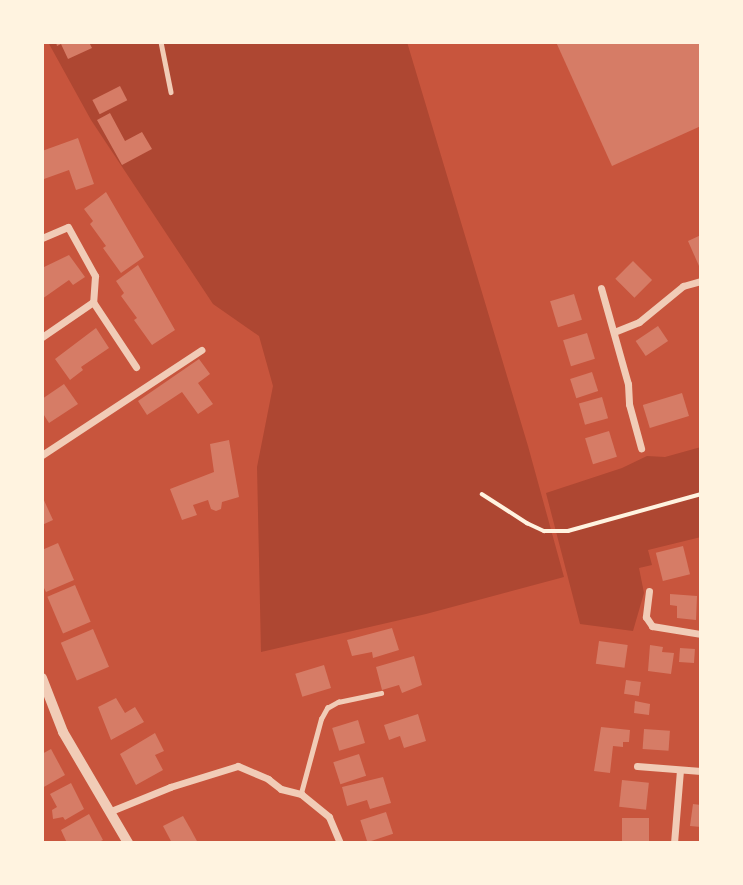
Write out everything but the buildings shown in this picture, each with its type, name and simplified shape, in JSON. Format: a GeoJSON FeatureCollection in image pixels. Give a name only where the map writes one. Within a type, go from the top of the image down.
{"type":"FeatureCollection","features":[{"type":"Feature","properties":{"kind":"street"},"geometry":{"type":"LineString","coordinates":[[42,238],[68,227],[95,276],[93,302],[136,367]]}},
{"type":"Feature","properties":{"kind":"street"},"geometry":{"type":"LineString","coordinates":[[614,331],[639,322],[683,286],[701,281]]}},
{"type":"Feature","properties":{"kind":"street"},"geometry":{"type":"LineString","coordinates":[[601,288],[614,331],[641,448]]}},
{"type":"Feature","properties":{"kind":"street"},"geometry":{"type":"LineString","coordinates":[[42,337],[93,302]]}},
{"type":"Feature","properties":{"kind":"street"},"geometry":{"type":"LineString","coordinates":[[42,455],[201,350]]}},
{"type":"Feature","properties":{"kind":"street"},"geometry":{"type":"LineString","coordinates":[[649,591],[646,617],[652,626],[701,634]]}},
{"type":"Feature","properties":{"kind":"street"},"geometry":{"type":"LineString","coordinates":[[42,678],[63,732],[128,843]]}},
{"type":"Feature","properties":{"kind":"street"},"geometry":{"type":"LineString","coordinates":[[637,765],[701,771]]}},
{"type":"Feature","properties":{"kind":"street"},"geometry":{"type":"LineString","coordinates":[[111,811],[170,787],[238,766],[268,779],[281,789],[301,794],[328,817],[340,843]]}},
{"type":"Feature","properties":{"kind":"street"},"geometry":{"type":"LineString","coordinates":[[674,843],[680,770]]}},
{"type":"Feature","properties":{"kind":"lane"},"geometry":{"type":"LineString","coordinates":[[161,42],[171,92]]}},
{"type":"Feature","properties":{"kind":"lane"},"geometry":{"type":"LineString","coordinates":[[301,794],[321,719],[327,708],[338,702],[381,692]]}},
{"type":"Feature","properties":{"kind":"path"},"geometry":{"type":"LineString","coordinates":[[482,494],[544,531],[568,531],[701,494]]}},
{"type":"Feature","properties":{"kind":"shaded area"},"geometry":{"type":"Polygon","coordinates":[[[48,42],[407,42],[528,446],[564,577],[426,614],[261,652],[257,467],[273,386],[259,336],[213,304],[91,120],[48,42]]]}},
{"type":"Feature","properties":{"kind":"shaded area"},"geometry":{"type":"Polygon","coordinates":[[[701,447],[701,537],[648,550],[652,565],[639,568],[644,593],[633,631],[580,624],[546,493],[622,468],[647,456],[665,457],[701,447]]]}}]}
